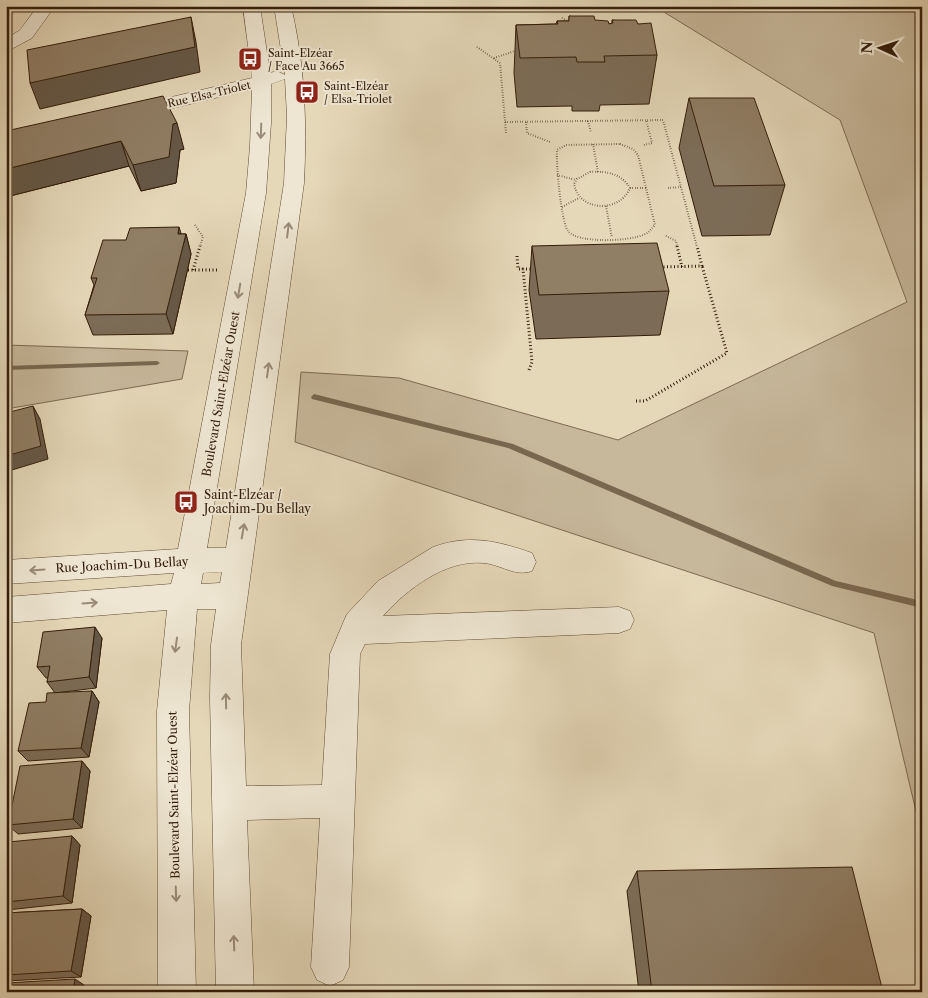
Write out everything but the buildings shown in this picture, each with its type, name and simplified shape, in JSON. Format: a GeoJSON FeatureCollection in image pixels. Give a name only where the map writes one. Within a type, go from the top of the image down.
{"type":"FeatureCollection","features":[{"type":"Feature","properties":{"kind":"street"},"geometry":{"type":"LineString","coordinates":[[6,47],[26,34],[47,6]]}},
{"type":"Feature","properties":{"kind":"street","name":"Boulevard Saint-Elzéar Ouest"},"geometry":{"type":"LineString","coordinates":[[176,992],[177,920],[171,720],[175,654],[256,193],[261,146],[261,82],[259,50],[251,6]]}},
{"type":"Feature","properties":{"kind":"street"},"geometry":{"type":"LineString","coordinates":[[235,992],[226,659],[232,596],[264,398],[294,183],[296,140],[294,72],[282,6]]}},
{"type":"Feature","properties":{"kind":"street","name":"Rue Elsa-Triolet"},"geometry":{"type":"LineString","coordinates":[[113,116],[261,82],[294,72]]}},
{"type":"Feature","properties":{"kind":"street"},"geometry":{"type":"LineString","coordinates":[[330,966],[345,654],[358,623],[388,590],[443,555],[484,551],[522,562]]}},
{"type":"Feature","properties":{"kind":"street","name":"Rue Joachim-Du Bellay"},"geometry":{"type":"LineString","coordinates":[[6,572],[191,560],[238,560]]}},
{"type":"Feature","properties":{"kind":"street"},"geometry":{"type":"LineString","coordinates":[[6,610],[184,597],[232,596]]}},
{"type":"Feature","properties":{"kind":"street"},"geometry":{"type":"LineString","coordinates":[[355,631],[619,620]]}},
{"type":"Feature","properties":{"kind":"street"},"geometry":{"type":"LineString","coordinates":[[230,803],[338,801]]}},
{"type":"Feature","properties":{"kind":"path"},"geometry":{"type":"LineString","coordinates":[[562,18],[572,25]]}},
{"type":"Feature","properties":{"kind":"path"},"geometry":{"type":"LineString","coordinates":[[477,47],[500,63],[506,133]]}},
{"type":"Feature","properties":{"kind":"path"},"geometry":{"type":"LineString","coordinates":[[494,58],[522,49]]}},
{"type":"Feature","properties":{"kind":"path"},"geometry":{"type":"LineString","coordinates":[[644,146],[652,143],[646,120]]}},
{"type":"Feature","properties":{"kind":"path"},"geometry":{"type":"LineString","coordinates":[[505,122],[663,120],[727,353],[645,401],[636,401]]}},
{"type":"Feature","properties":{"kind":"path"},"geometry":{"type":"LineString","coordinates":[[588,121],[591,132]]}},
{"type":"Feature","properties":{"kind":"path"},"geometry":{"type":"LineString","coordinates":[[526,122],[528,133],[550,142]]}},
{"type":"Feature","properties":{"kind":"path"},"geometry":{"type":"LineString","coordinates":[[592,144],[598,172]]}},
{"type":"Feature","properties":{"kind":"path"},"geometry":{"type":"LineString","coordinates":[[620,144],[633,150],[638,155],[646,188],[654,225],[652,230],[641,236],[583,239],[576,236],[568,231],[557,174],[556,150],[566,145],[620,144]]}},
{"type":"Feature","properties":{"kind":"path"},"geometry":{"type":"LineString","coordinates":[[598,172],[622,178],[630,188],[626,199],[606,206],[590,204],[580,198],[573,189],[576,180],[583,175],[598,172]]}},
{"type":"Feature","properties":{"kind":"path"},"geometry":{"type":"LineString","coordinates":[[557,174],[576,180]]}},
{"type":"Feature","properties":{"kind":"path"},"geometry":{"type":"LineString","coordinates":[[630,188],[646,188]]}},
{"type":"Feature","properties":{"kind":"path"},"geometry":{"type":"LineString","coordinates":[[668,188],[681,188]]}},
{"type":"Feature","properties":{"kind":"path"},"geometry":{"type":"LineString","coordinates":[[562,207],[580,198]]}},
{"type":"Feature","properties":{"kind":"path"},"geometry":{"type":"LineString","coordinates":[[606,206],[612,238]]}},
{"type":"Feature","properties":{"kind":"path"},"geometry":{"type":"LineString","coordinates":[[194,270],[203,237],[195,225]]}},
{"type":"Feature","properties":{"kind":"path"},"geometry":{"type":"LineString","coordinates":[[666,236],[676,241],[682,267]]}},
{"type":"Feature","properties":{"kind":"path"},"geometry":{"type":"LineString","coordinates":[[517,256],[518,269],[537,269]]}},
{"type":"Feature","properties":{"kind":"path"},"geometry":{"type":"LineString","coordinates":[[655,267],[702,266]]}},
{"type":"Feature","properties":{"kind":"path"},"geometry":{"type":"LineString","coordinates":[[523,269],[532,362],[528,370]]}},
{"type":"Feature","properties":{"kind":"path"},"geometry":{"type":"LineString","coordinates":[[188,270],[216,270]]}},
{"type":"Feature","properties":{"kind":"shaded area"},"geometry":{"type":"Polygon","coordinates":[[[654,6],[922,6],[922,837],[874,633],[295,442],[301,372],[399,378],[618,440],[907,302],[840,120],[654,6]]]}},
{"type":"Feature","properties":{"kind":"shaded area"},"geometry":{"type":"Polygon","coordinates":[[[6,345],[188,351],[182,379],[6,409],[6,345]]]}},
{"type":"Feature","properties":{"kind":"waterway"},"geometry":{"type":"LineString","coordinates":[[6,368],[157,363]]}},
{"type":"Feature","properties":{"kind":"waterway"},"geometry":{"type":"LineString","coordinates":[[314,397],[510,446],[835,584],[922,605]]}},
{"type":"Feature","properties":{"kind":"place","name":"Saint-Elzéar / Face Au 3665"},"geometry":{"type":"Point","coordinates":[250,59]}},
{"type":"Feature","properties":{"kind":"place","name":"Saint-Elzéar / Elsa-Triolet"},"geometry":{"type":"Point","coordinates":[307,92]}},
{"type":"Feature","properties":{"kind":"place","name":"Saint-Elzéar / Joachim-Du Bellay"},"geometry":{"type":"Point","coordinates":[186,502]}}]}
